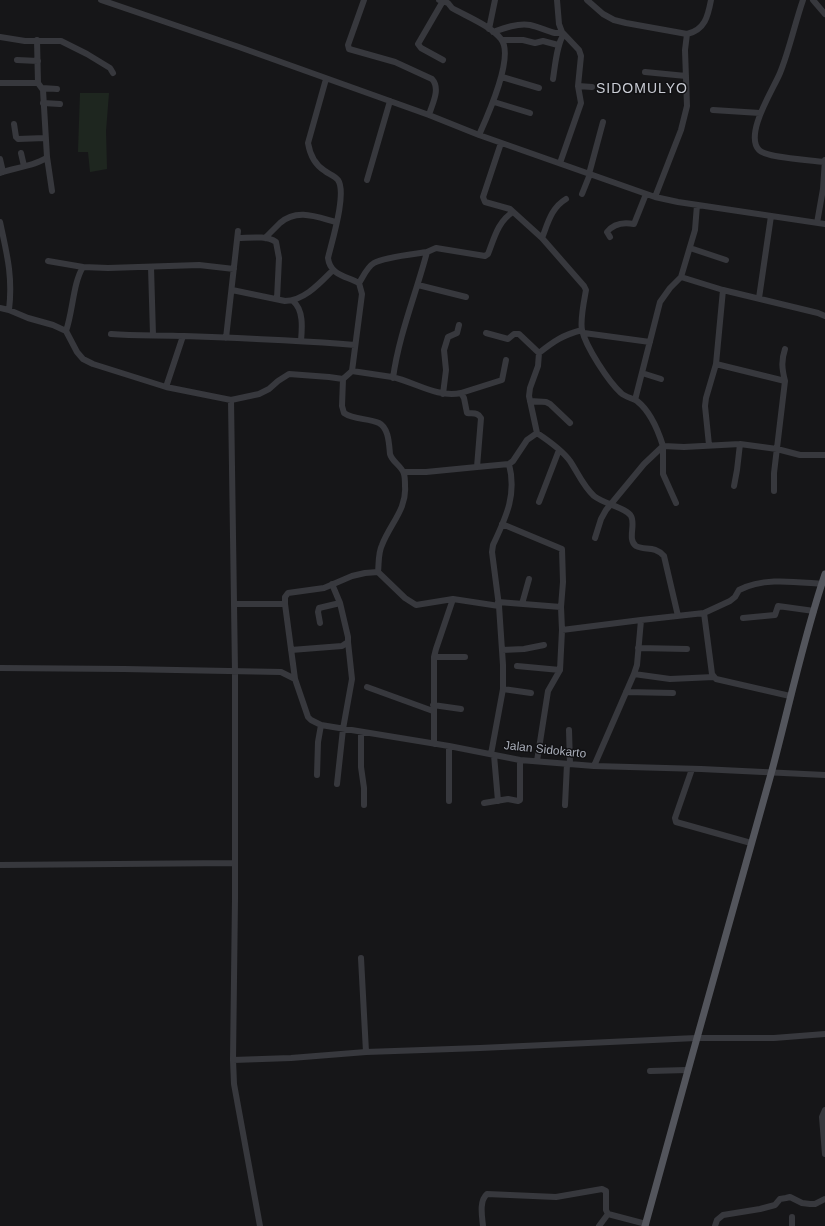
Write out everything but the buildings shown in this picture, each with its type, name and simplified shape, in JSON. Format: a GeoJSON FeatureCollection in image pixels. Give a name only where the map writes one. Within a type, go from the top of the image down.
{"type":"FeatureCollection","features":[{"type":"Feature","properties":{"kind":"main road"},"geometry":{"type":"LineString","coordinates":[[645,1225],[771,773],[790,696],[825,574]]}},
{"type":"Feature","properties":{"kind":"street"},"geometry":{"type":"LineString","coordinates":[[101,0],[239,47],[429,115],[501,143],[655,197],[678,202],[825,224]]}},
{"type":"Feature","properties":{"kind":"street"},"geometry":{"type":"LineString","coordinates":[[364,0],[348,45],[349,49],[395,62],[432,79],[436,83],[437,89],[429,115]]}},
{"type":"Feature","properties":{"kind":"street"},"geometry":{"type":"LineString","coordinates":[[491,30],[495,0]]}},
{"type":"Feature","properties":{"kind":"street"},"geometry":{"type":"LineString","coordinates":[[557,0],[559,24],[563,33],[581,53],[578,86],[581,103],[560,163]]}},
{"type":"Feature","properties":{"kind":"street"},"geometry":{"type":"LineString","coordinates":[[586,0],[603,14],[614,20],[687,34],[698,30],[704,25],[710,0]]}},
{"type":"Feature","properties":{"kind":"street"},"geometry":{"type":"LineString","coordinates":[[803,0],[780,73],[760,113],[754,139],[755,145],[760,151],[769,155],[825,161],[823,189],[817,223]]}},
{"type":"Feature","properties":{"kind":"street"},"geometry":{"type":"LineString","coordinates":[[813,0],[825,14]]}},
{"type":"Feature","properties":{"kind":"street"},"geometry":{"type":"LineString","coordinates":[[443,60],[421,48],[418,44],[444,1],[452,8],[491,30],[502,40],[505,60],[502,77],[494,102],[480,135]]}},
{"type":"Feature","properties":{"kind":"street"},"geometry":{"type":"LineString","coordinates":[[491,30],[509,26],[530,25],[559,34],[563,33]]}},
{"type":"Feature","properties":{"kind":"street"},"geometry":{"type":"LineString","coordinates":[[553,79],[558,44],[563,33]]}},
{"type":"Feature","properties":{"kind":"street"},"geometry":{"type":"LineString","coordinates":[[655,197],[681,130],[687,106],[685,50],[687,34]]}},
{"type":"Feature","properties":{"kind":"street"},"geometry":{"type":"LineString","coordinates":[[0,37],[25,41],[61,41],[87,54],[110,68],[113,72]]}},
{"type":"Feature","properties":{"kind":"street"},"geometry":{"type":"LineString","coordinates":[[37,40],[45,138],[52,191]]}},
{"type":"Feature","properties":{"kind":"street"},"geometry":{"type":"LineString","coordinates":[[502,40],[522,40],[535,43],[543,41],[558,44]]}},
{"type":"Feature","properties":{"kind":"street"},"geometry":{"type":"LineString","coordinates":[[17,60],[38,61]]}},
{"type":"Feature","properties":{"kind":"street"},"geometry":{"type":"LineString","coordinates":[[645,72],[686,76]]}},
{"type":"Feature","properties":{"kind":"street"},"geometry":{"type":"LineString","coordinates":[[502,77],[539,88]]}},
{"type":"Feature","properties":{"kind":"street"},"geometry":{"type":"LineString","coordinates":[[326,79],[308,143],[309,151],[319,167],[336,177],[340,185],[341,198],[328,258],[329,264],[340,276],[352,279],[359,283],[362,294],[352,371],[343,379],[342,406],[344,413],[360,419],[380,423],[387,436],[391,457],[404,472],[405,488],[403,503],[399,515],[381,546],[378,572]]}},
{"type":"Feature","properties":{"kind":"street"},"geometry":{"type":"LineString","coordinates":[[0,83],[40,86],[57,89]]}},
{"type":"Feature","properties":{"kind":"street"},"geometry":{"type":"LineString","coordinates":[[578,86],[592,87]]}},
{"type":"Feature","properties":{"kind":"street"},"geometry":{"type":"LineString","coordinates":[[366,180],[390,101]]}},
{"type":"Feature","properties":{"kind":"street"},"geometry":{"type":"LineString","coordinates":[[494,102],[530,113]]}},
{"type":"Feature","properties":{"kind":"street"},"geometry":{"type":"LineString","coordinates":[[43,103],[60,104]]}},
{"type":"Feature","properties":{"kind":"street"},"geometry":{"type":"LineString","coordinates":[[713,110],[760,113]]}},
{"type":"Feature","properties":{"kind":"street"},"geometry":{"type":"LineString","coordinates":[[582,194],[603,122]]}},
{"type":"Feature","properties":{"kind":"street"},"geometry":{"type":"LineString","coordinates":[[14,124],[16,137],[18,139],[45,138]]}},
{"type":"Feature","properties":{"kind":"street"},"geometry":{"type":"LineString","coordinates":[[501,143],[483,197],[485,202],[510,209],[542,238],[585,288],[583,332],[596,359],[612,384],[624,396],[635,400],[642,406],[657,428],[663,446],[663,474],[676,503]]}},
{"type":"Feature","properties":{"kind":"street"},"geometry":{"type":"LineString","coordinates":[[22,154],[24,166]]}},
{"type":"Feature","properties":{"kind":"street"},"geometry":{"type":"LineString","coordinates":[[0,159],[1,172],[40,162],[47,157]]}},
{"type":"Feature","properties":{"kind":"street"},"geometry":{"type":"LineString","coordinates":[[610,237],[607,232],[612,227],[620,224],[634,224],[646,194]]}},
{"type":"Feature","properties":{"kind":"street"},"geometry":{"type":"LineString","coordinates":[[542,238],[552,212],[566,199]]}},
{"type":"Feature","properties":{"kind":"street"},"geometry":{"type":"LineString","coordinates":[[635,400],[660,302],[670,288],[681,277],[695,230],[697,205]]}},
{"type":"Feature","properties":{"kind":"street"},"geometry":{"type":"LineString","coordinates":[[359,283],[367,270],[374,263],[390,258],[427,252],[436,248],[485,256],[488,254],[500,224],[505,217],[513,212]]}},
{"type":"Feature","properties":{"kind":"street"},"geometry":{"type":"LineString","coordinates":[[265,238],[281,222],[290,216],[297,214],[310,214],[336,222]]}},
{"type":"Feature","properties":{"kind":"street"},"geometry":{"type":"LineString","coordinates":[[759,298],[771,216]]}},
{"type":"Feature","properties":{"kind":"street"},"geometry":{"type":"LineString","coordinates":[[0,222],[10,270],[11,290],[9,310]]}},
{"type":"Feature","properties":{"kind":"street"},"geometry":{"type":"LineString","coordinates":[[226,338],[238,234],[274,240],[277,245],[279,258],[277,299]]}},
{"type":"Feature","properties":{"kind":"street"},"geometry":{"type":"LineString","coordinates":[[690,248],[726,260]]}},
{"type":"Feature","properties":{"kind":"street"},"geometry":{"type":"LineString","coordinates":[[393,378],[399,344],[427,252]]}},
{"type":"Feature","properties":{"kind":"street"},"geometry":{"type":"LineString","coordinates":[[48,261],[83,267],[108,268],[199,265],[234,270]]}},
{"type":"Feature","properties":{"kind":"street"},"geometry":{"type":"LineString","coordinates":[[66,331],[79,273],[83,267]]}},
{"type":"Feature","properties":{"kind":"street"},"geometry":{"type":"LineString","coordinates":[[151,267],[153,335]]}},
{"type":"Feature","properties":{"kind":"street"},"geometry":{"type":"LineString","coordinates":[[293,301],[318,285],[333,270]]}},
{"type":"Feature","properties":{"kind":"street"},"geometry":{"type":"LineString","coordinates":[[681,277],[723,290],[825,316]]}},
{"type":"Feature","properties":{"kind":"street"},"geometry":{"type":"LineString","coordinates":[[418,285],[466,297]]}},
{"type":"Feature","properties":{"kind":"street"},"geometry":{"type":"LineString","coordinates":[[232,290],[293,301],[297,304],[300,312],[302,323],[301,341]]}},
{"type":"Feature","properties":{"kind":"street"},"geometry":{"type":"LineString","coordinates":[[709,445],[705,406],[716,364],[723,290]]}},
{"type":"Feature","properties":{"kind":"street"},"geometry":{"type":"LineString","coordinates":[[0,308],[53,325],[66,331],[77,352],[83,359],[93,364],[166,387],[231,400],[259,394],[269,389],[289,374],[329,376],[343,379]]}},
{"type":"Feature","properties":{"kind":"street"},"geometry":{"type":"LineString","coordinates":[[443,394],[446,370],[444,350],[448,337],[457,333],[459,325]]}},
{"type":"Feature","properties":{"kind":"street"},"geometry":{"type":"LineString","coordinates":[[650,342],[583,332],[570,333],[556,340],[539,353],[538,366],[530,388],[530,401],[537,434],[551,442],[569,460],[583,485],[596,497],[610,506],[624,510],[631,516],[633,521],[632,537],[636,546],[659,551],[664,556],[678,616]]}},
{"type":"Feature","properties":{"kind":"street"},"geometry":{"type":"LineString","coordinates":[[486,333],[508,339],[514,334],[518,334],[539,353]]}},
{"type":"Feature","properties":{"kind":"street"},"geometry":{"type":"LineString","coordinates":[[111,334],[301,341],[355,345]]}},
{"type":"Feature","properties":{"kind":"street"},"geometry":{"type":"LineString","coordinates":[[166,387],[184,336]]}},
{"type":"Feature","properties":{"kind":"street"},"geometry":{"type":"LineString","coordinates":[[774,491],[774,473],[785,381],[782,372],[782,359],[785,349]]}},
{"type":"Feature","properties":{"kind":"street"},"geometry":{"type":"LineString","coordinates":[[352,371],[393,378],[443,394],[453,395],[502,380],[506,360]]}},
{"type":"Feature","properties":{"kind":"street"},"geometry":{"type":"LineString","coordinates":[[716,364],[785,381]]}},
{"type":"Feature","properties":{"kind":"street"},"geometry":{"type":"LineString","coordinates":[[642,373],[661,380]]}},
{"type":"Feature","properties":{"kind":"street"},"geometry":{"type":"LineString","coordinates":[[461,393],[464,398],[467,413],[478,413],[481,418],[477,467]]}},
{"type":"Feature","properties":{"kind":"street"},"geometry":{"type":"LineString","coordinates":[[231,400],[236,671],[233,1060],[234,1084],[260,1226]]}},
{"type":"Feature","properties":{"kind":"street"},"geometry":{"type":"LineString","coordinates":[[530,401],[546,402],[550,404],[570,423]]}},
{"type":"Feature","properties":{"kind":"street"},"geometry":{"type":"LineString","coordinates":[[404,472],[426,472],[509,464],[513,461],[526,440],[537,434]]}},
{"type":"Feature","properties":{"kind":"street"},"geometry":{"type":"LineString","coordinates":[[734,486],[740,444]]}},
{"type":"Feature","properties":{"kind":"street"},"geometry":{"type":"LineString","coordinates":[[595,538],[600,519],[606,510],[644,464],[663,446],[684,447],[740,444],[777,449],[800,455],[825,455]]}},
{"type":"Feature","properties":{"kind":"street"},"geometry":{"type":"LineString","coordinates":[[539,502],[558,450]]}},
{"type":"Feature","properties":{"kind":"street"},"geometry":{"type":"LineString","coordinates":[[498,801],[493,755],[502,689],[502,650],[492,552],[510,503],[512,477],[509,464]]}},
{"type":"Feature","properties":{"kind":"street"},"geometry":{"type":"LineString","coordinates":[[502,524],[562,549],[563,582],[560,670],[548,691],[537,761]]}},
{"type":"Feature","properties":{"kind":"street"},"geometry":{"type":"LineString","coordinates":[[317,776],[318,742],[321,725],[308,717],[295,679],[285,604],[285,597],[288,593],[324,588],[352,576],[378,572],[405,598],[416,605],[453,599],[498,604],[561,607]]}},
{"type":"Feature","properties":{"kind":"street"},"geometry":{"type":"LineString","coordinates":[[522,604],[529,579]]}},
{"type":"Feature","properties":{"kind":"street"},"geometry":{"type":"LineString","coordinates":[[562,630],[704,613],[730,601],[742,588],[777,581],[822,584]]}},
{"type":"Feature","properties":{"kind":"street"},"geometry":{"type":"LineString","coordinates":[[332,584],[340,603],[348,637],[353,676],[343,729],[337,784]]}},
{"type":"Feature","properties":{"kind":"street"},"geometry":{"type":"LineString","coordinates":[[434,744],[434,657],[453,599]]}},
{"type":"Feature","properties":{"kind":"street"},"geometry":{"type":"LineString","coordinates":[[320,623],[318,612],[319,608],[340,603]]}},
{"type":"Feature","properties":{"kind":"street"},"geometry":{"type":"LineString","coordinates":[[234,604],[285,604]]}},
{"type":"Feature","properties":{"kind":"street"},"geometry":{"type":"LineString","coordinates":[[743,618],[775,616],[778,606],[814,611]]}},
{"type":"Feature","properties":{"kind":"street"},"geometry":{"type":"LineString","coordinates":[[704,613],[712,674],[714,677]]}},
{"type":"Feature","properties":{"kind":"street"},"geometry":{"type":"LineString","coordinates":[[594,766],[637,665],[641,620]]}},
{"type":"Feature","properties":{"kind":"street"},"geometry":{"type":"LineString","coordinates":[[291,650],[342,646],[348,642]]}},
{"type":"Feature","properties":{"kind":"street"},"geometry":{"type":"LineString","coordinates":[[502,650],[524,649],[544,645]]}},
{"type":"Feature","properties":{"kind":"street"},"geometry":{"type":"LineString","coordinates":[[638,648],[687,649]]}},
{"type":"Feature","properties":{"kind":"street"},"geometry":{"type":"LineString","coordinates":[[434,657],[465,657]]}},
{"type":"Feature","properties":{"kind":"street"},"geometry":{"type":"LineString","coordinates":[[517,666],[560,670]]}},
{"type":"Feature","properties":{"kind":"street"},"geometry":{"type":"LineString","coordinates":[[0,668],[281,672],[295,679]]}},
{"type":"Feature","properties":{"kind":"street"},"geometry":{"type":"LineString","coordinates":[[634,674],[670,679],[714,677],[716,679],[790,696]]}},
{"type":"Feature","properties":{"kind":"street"},"geometry":{"type":"LineString","coordinates":[[367,687],[433,708],[461,709]]}},
{"type":"Feature","properties":{"kind":"street"},"geometry":{"type":"LineString","coordinates":[[502,689],[531,693]]}},
{"type":"Feature","properties":{"kind":"street"},"geometry":{"type":"LineString","coordinates":[[626,692],[673,693]]}},
{"type":"Feature","properties":{"kind":"street","name":"Jalan Sidokarto"},"geometry":{"type":"LineString","coordinates":[[321,725],[449,746],[520,760],[594,766],[825,775]]}},
{"type":"Feature","properties":{"kind":"street"},"geometry":{"type":"LineString","coordinates":[[565,805],[569,764],[569,730]]}},
{"type":"Feature","properties":{"kind":"street"},"geometry":{"type":"LineString","coordinates":[[361,732],[361,775],[364,788],[364,804]]}},
{"type":"Feature","properties":{"kind":"street"},"geometry":{"type":"LineString","coordinates":[[449,746],[449,801]]}},
{"type":"Feature","properties":{"kind":"street"},"geometry":{"type":"LineString","coordinates":[[484,803],[520,800],[520,760]]}},
{"type":"Feature","properties":{"kind":"street"},"geometry":{"type":"LineString","coordinates":[[692,769],[675,818],[676,822],[751,843]]}},
{"type":"Feature","properties":{"kind":"street"},"geometry":{"type":"LineString","coordinates":[[0,865],[234,863]]}},
{"type":"Feature","properties":{"kind":"street"},"geometry":{"type":"LineString","coordinates":[[361,958],[366,1052]]}},
{"type":"Feature","properties":{"kind":"street"},"geometry":{"type":"LineString","coordinates":[[233,1060],[290,1058],[366,1052],[696,1038],[774,1038],[825,1034]]}},
{"type":"Feature","properties":{"kind":"street"},"geometry":{"type":"LineString","coordinates":[[650,1071],[687,1070]]}},
{"type":"Feature","properties":{"kind":"street"},"geometry":{"type":"LineString","coordinates":[[825,1110],[822,1117],[825,1154]]}},
{"type":"Feature","properties":{"kind":"street"},"geometry":{"type":"LineString","coordinates":[[483,1226],[483,1199],[487,1194],[556,1197],[604,1189],[606,1191],[606,1210],[608,1214]]}},
{"type":"Feature","properties":{"kind":"street"},"geometry":{"type":"LineString","coordinates":[[715,1226],[717,1220],[723,1215],[775,1205],[780,1199],[790,1197],[802,1203],[810,1204],[816,1204],[825,1199]]}},
{"type":"Feature","properties":{"kind":"street"},"geometry":{"type":"LineString","coordinates":[[608,1214],[645,1225]]}},
{"type":"Feature","properties":{"kind":"street"},"geometry":{"type":"LineString","coordinates":[[599,1226],[608,1214]]}},
{"type":"Feature","properties":{"kind":"street"},"geometry":{"type":"LineString","coordinates":[[792,1217],[792,1226]]}},
{"type":"Feature","properties":{"kind":"shaded area"},"geometry":{"type":"Polygon","coordinates":[[[80,93],[109,93],[106,131],[107,169],[90,172],[88,152],[78,152],[80,93]]]}},
{"type":"Feature","properties":{"kind":"district","name":"SIDOMULYO"},"geometry":{"type":"Point","coordinates":[642,89]}}]}
